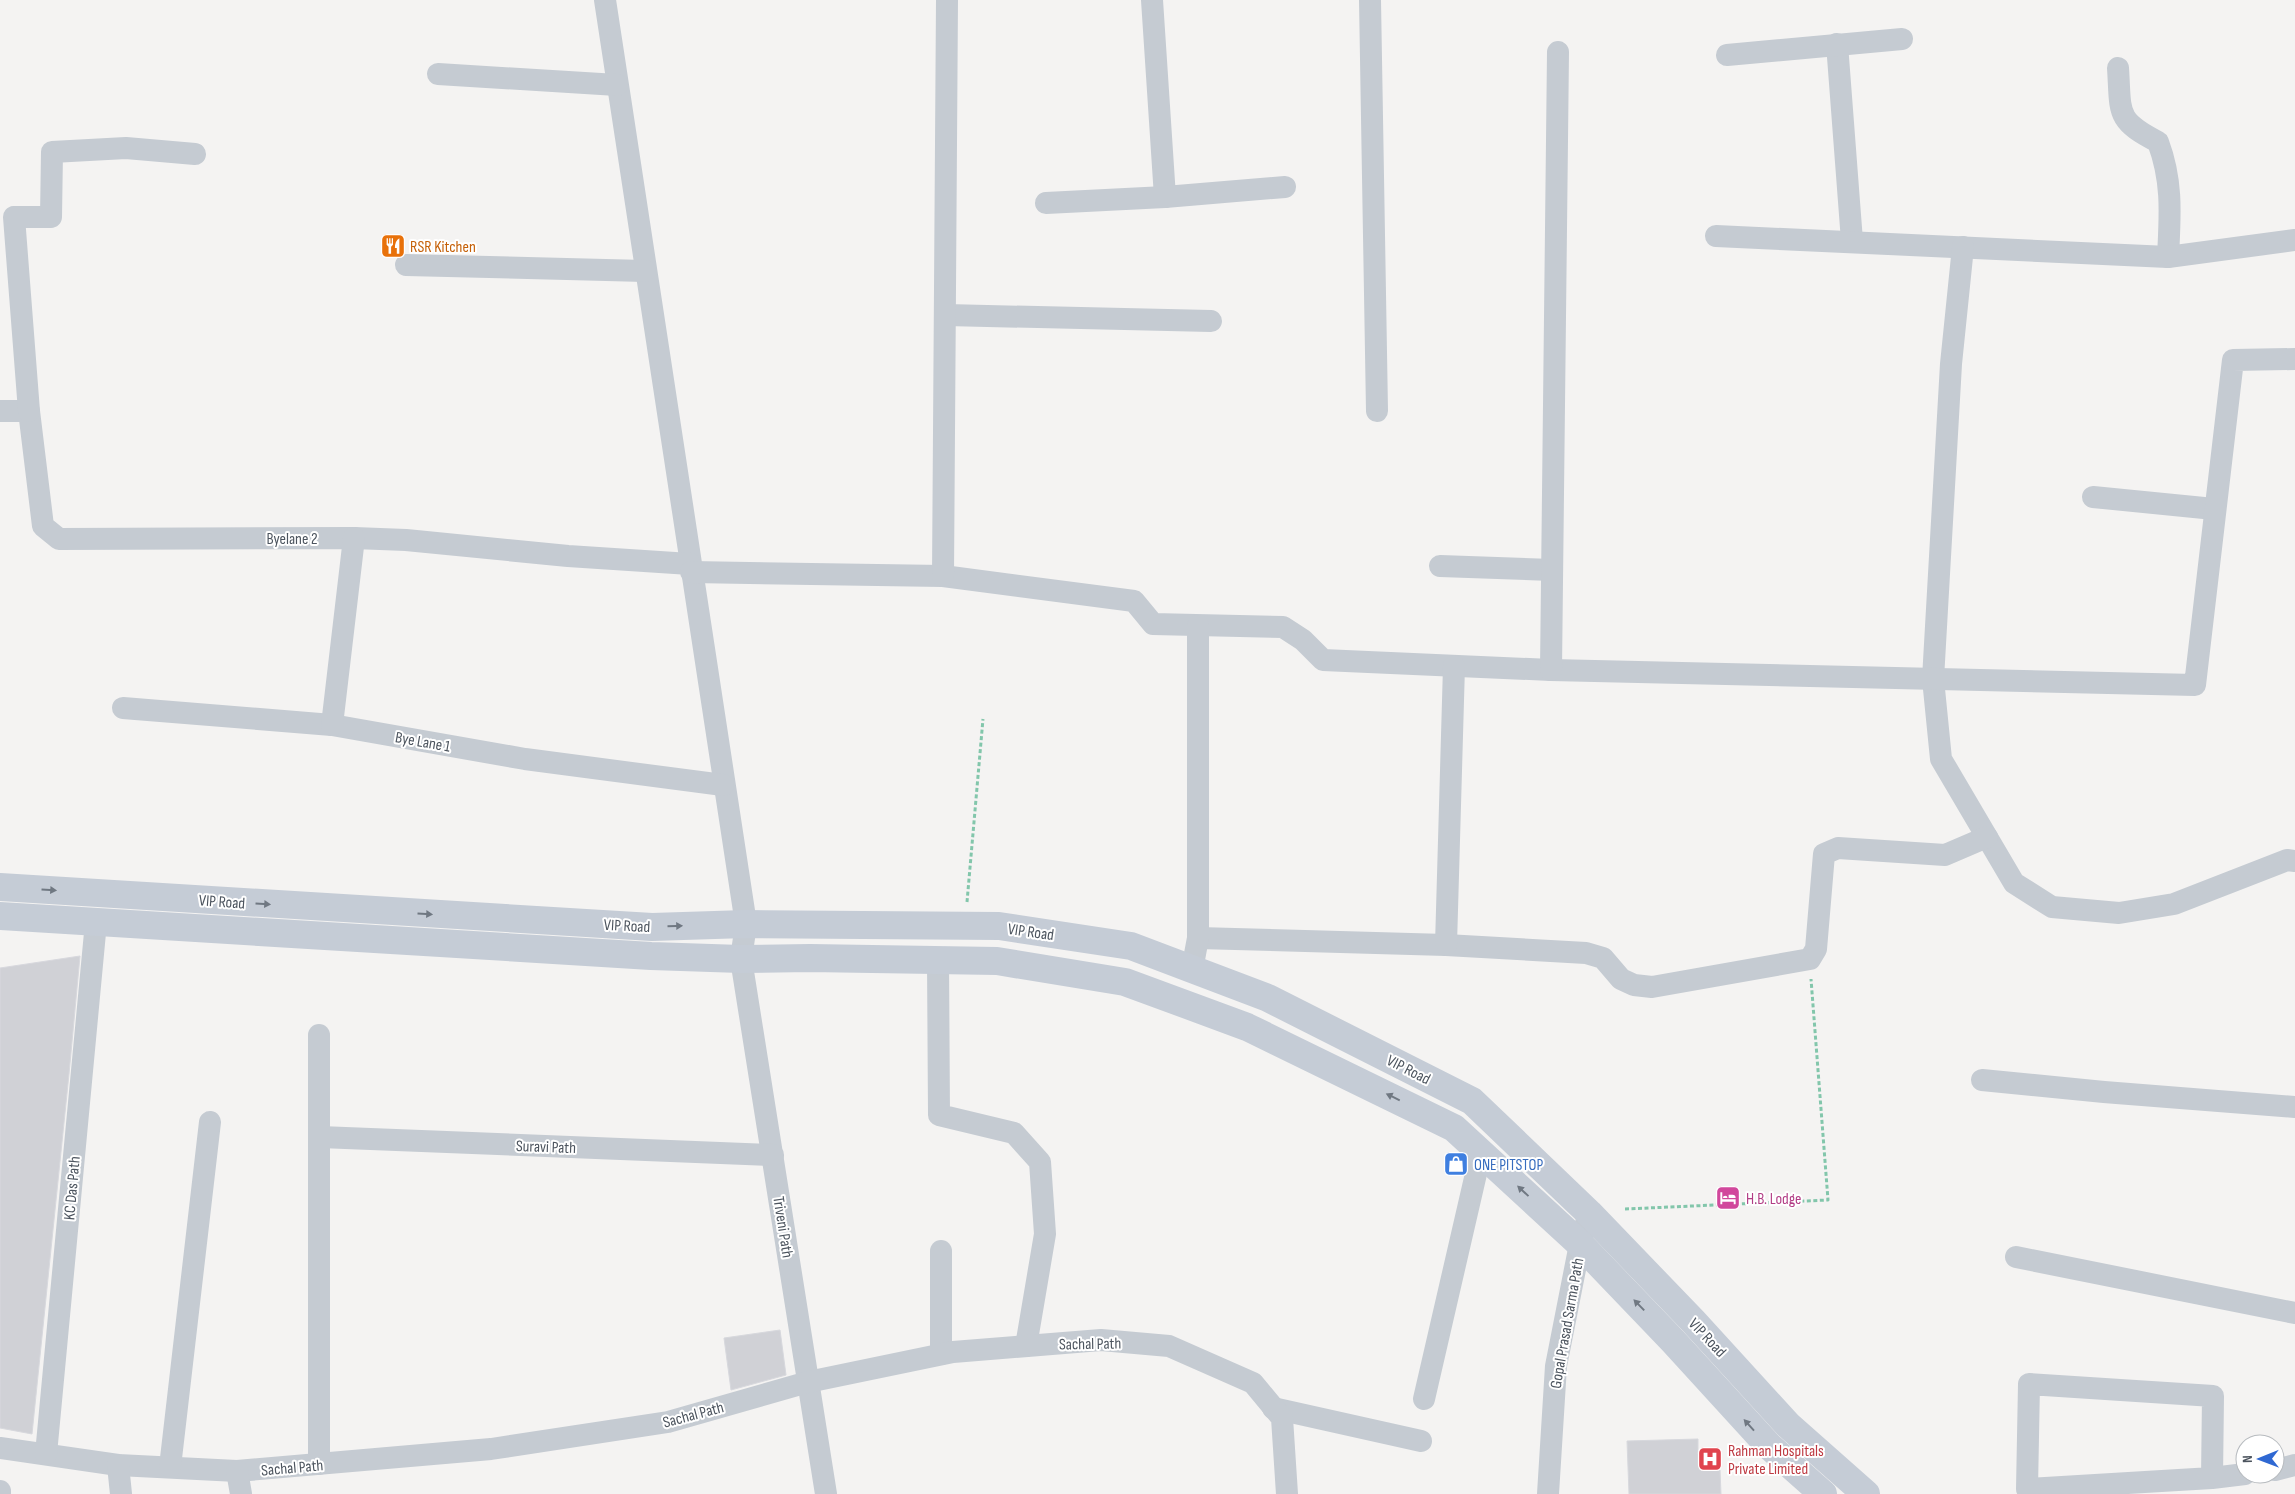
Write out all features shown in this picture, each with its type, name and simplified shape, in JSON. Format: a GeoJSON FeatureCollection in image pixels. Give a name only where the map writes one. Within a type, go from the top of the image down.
{"type":"FeatureCollection","features":[{"type":"Feature","properties":{"kind":"main road","name":"VIP Road"},"geometry":{"type":"LineString","coordinates":[[0,887],[652,927],[746,924],[999,926],[1131,946],[1268,998],[1472,1101],[1590,1212],[1694,1321],[1788,1425],[1866,1494]]}},
{"type":"Feature","properties":{"kind":"main road","name":"VIP Road"},"geometry":{"type":"LineString","coordinates":[[0,916],[401,942],[742,959],[997,961],[1125,982],[1247,1026],[1454,1128],[1580,1244],[1673,1341],[1768,1445],[1823,1494]]}},
{"type":"Feature","properties":{"kind":"street","name":"Triveni Path"},"geometry":{"type":"LineString","coordinates":[[605,0],[723,785],[746,924],[742,959],[826,1494]]}},
{"type":"Feature","properties":{"kind":"street"},"geometry":{"type":"LineString","coordinates":[[943,576],[947,0]]}},
{"type":"Feature","properties":{"kind":"street"},"geometry":{"type":"LineString","coordinates":[[1152,0],[1165,197]]}},
{"type":"Feature","properties":{"kind":"street"},"geometry":{"type":"LineString","coordinates":[[1370,0],[1377,411]]}},
{"type":"Feature","properties":{"kind":"street"},"geometry":{"type":"LineString","coordinates":[[1727,55],[1902,39]]}},
{"type":"Feature","properties":{"kind":"street"},"geometry":{"type":"LineString","coordinates":[[1837,44],[1852,241]]}},
{"type":"Feature","properties":{"kind":"street"},"geometry":{"type":"LineString","coordinates":[[1551,670],[1558,52]]}},
{"type":"Feature","properties":{"kind":"street"},"geometry":{"type":"LineString","coordinates":[[2118,68],[2122,115],[2136,131],[2158,142],[2166,164],[2170,208],[2168,257]]}},
{"type":"Feature","properties":{"kind":"street"},"geometry":{"type":"LineString","coordinates":[[438,74],[617,85]]}},
{"type":"Feature","properties":{"kind":"street"},"geometry":{"type":"LineString","coordinates":[[7,217],[51,217],[52,152],[126,148],[195,154]]}},
{"type":"Feature","properties":{"kind":"street"},"geometry":{"type":"LineString","coordinates":[[1046,203],[1165,197],[1285,187]]}},
{"type":"Feature","properties":{"kind":"street","name":"Byelane 2"},"geometry":{"type":"LineString","coordinates":[[7,217],[43,526],[59,539],[354,538],[406,540],[690,568],[943,576],[1134,601],[1153,624],[1283,627],[1303,640],[1323,660],[1551,670],[2195,685],[2214,509]]}},
{"type":"Feature","properties":{"kind":"street"},"geometry":{"type":"LineString","coordinates":[[1716,236],[2168,257],[2295,240]]}},
{"type":"Feature","properties":{"kind":"street"},"geometry":{"type":"LineString","coordinates":[[1963,247],[1951,364],[1933,679],[1941,759],[2014,883],[2052,907],[2119,913],[2174,904],[2287,860],[2295,861]]}},
{"type":"Feature","properties":{"kind":"street"},"geometry":{"type":"LineString","coordinates":[[406,265],[645,271]]}},
{"type":"Feature","properties":{"kind":"street"},"geometry":{"type":"LineString","coordinates":[[946,315],[1210,321]]}},
{"type":"Feature","properties":{"kind":"street"},"geometry":{"type":"LineString","coordinates":[[2093,497],[2214,509],[2233,360],[2295,359]]}},
{"type":"Feature","properties":{"kind":"street"},"geometry":{"type":"LineString","coordinates":[[0,411],[29,411]]}},
{"type":"Feature","properties":{"kind":"street"},"geometry":{"type":"LineString","coordinates":[[332,725],[354,538]]}},
{"type":"Feature","properties":{"kind":"street"},"geometry":{"type":"LineString","coordinates":[[1440,566],[1552,570]]}},
{"type":"Feature","properties":{"kind":"street"},"geometry":{"type":"LineString","coordinates":[[1192,970],[1198,938],[1198,626]]}},
{"type":"Feature","properties":{"kind":"street"},"geometry":{"type":"LineString","coordinates":[[1446,945],[1454,666]]}},
{"type":"Feature","properties":{"kind":"street","name":"Bye Lane 1"},"geometry":{"type":"LineString","coordinates":[[122,708],[332,725],[525,759],[723,785]]}},
{"type":"Feature","properties":{"kind":"street"},"geometry":{"type":"LineString","coordinates":[[1198,938],[1446,945],[1586,953],[1603,958],[1620,979],[1634,985],[1652,987],[1810,959],[1816,949],[1824,854],[1838,848],[1945,855],[1987,837]]}},
{"type":"Feature","properties":{"kind":"street","name":"KC Das Path"},"geometry":{"type":"LineString","coordinates":[[46,1454],[96,922]]}},
{"type":"Feature","properties":{"kind":"street"},"geometry":{"type":"LineString","coordinates":[[938,960],[939,1115],[1014,1133],[1040,1162],[1045,1234],[1026,1346]]}},
{"type":"Feature","properties":{"kind":"street"},"geometry":{"type":"LineString","coordinates":[[319,1464],[320,1035]]}},
{"type":"Feature","properties":{"kind":"street"},"geometry":{"type":"LineString","coordinates":[[1982,1080],[2295,1107]]}},
{"type":"Feature","properties":{"kind":"street"},"geometry":{"type":"LineString","coordinates":[[170,1467],[210,1122]]}},
{"type":"Feature","properties":{"kind":"street","name":"Suravi Path"},"geometry":{"type":"LineString","coordinates":[[320,1137],[773,1155]]}},
{"type":"Feature","properties":{"kind":"street"},"geometry":{"type":"LineString","coordinates":[[1424,1399],[1481,1152]]}},
{"type":"Feature","properties":{"kind":"street","name":"Gopal Prasad Sarma Path"},"geometry":{"type":"LineString","coordinates":[[1548,1494],[1556,1366],[1580,1244],[1590,1212]]}},
{"type":"Feature","properties":{"kind":"street"},"geometry":{"type":"LineString","coordinates":[[941,1251],[941,1354]]}},
{"type":"Feature","properties":{"kind":"street"},"geometry":{"type":"LineString","coordinates":[[2016,1257],[2295,1314]]}},
{"type":"Feature","properties":{"kind":"street","name":"Sachal Path"},"geometry":{"type":"LineString","coordinates":[[0,1448],[118,1465],[237,1471],[491,1449],[668,1422],[808,1382],[941,1354],[1101,1340],[1169,1346],[1253,1383],[1282,1418],[1287,1494]]}},
{"type":"Feature","properties":{"kind":"street"},"geometry":{"type":"LineString","coordinates":[[2212,1478],[2213,1396],[2029,1384],[2027,1489],[2212,1478],[2235,1475]]}},
{"type":"Feature","properties":{"kind":"street"},"geometry":{"type":"LineString","coordinates":[[1273,1408],[1421,1441]]}},
{"type":"Feature","properties":{"kind":"street"},"geometry":{"type":"LineString","coordinates":[[118,1465],[122,1494]]}},
{"type":"Feature","properties":{"kind":"street"},"geometry":{"type":"LineString","coordinates":[[237,1471],[241,1494]]}},
{"type":"Feature","properties":{"kind":"path"},"geometry":{"type":"LineString","coordinates":[[967,905],[983,719]]}},
{"type":"Feature","properties":{"kind":"path"},"geometry":{"type":"LineString","coordinates":[[1625,1209],[1828,1200],[1810,959]]}},
{"type":"Feature","properties":{"kind":"building"},"geometry":{"type":"Polygon","coordinates":[[[80,956],[32,1434],[0,1428],[0,968],[80,956]]]}},
{"type":"Feature","properties":{"kind":"building"},"geometry":{"type":"Polygon","coordinates":[[[780,1330],[786,1375],[731,1390],[724,1338],[780,1330]]]}},
{"type":"Feature","properties":{"kind":"building","name":"Rahman Hospitals Private Limited"},"geometry":{"type":"Polygon","coordinates":[[[1698,1439],[1698,1454],[1710,1454],[1710,1470],[1720,1470],[1721,1494],[1629,1494],[1627,1441],[1698,1439]]]}},
{"type":"Feature","properties":{"kind":"place","name":"RSR Kitchen"},"geometry":{"type":"Point","coordinates":[393,246]}},
{"type":"Feature","properties":{"kind":"place","name":"ONE PITSTOP"},"geometry":{"type":"Point","coordinates":[1456,1164]}},
{"type":"Feature","properties":{"kind":"place","name":"H.B. Lodge"},"geometry":{"type":"Point","coordinates":[1728,1198]}},
{"type":"Feature","properties":{"kind":"place","name":"Rahman Hospitals Private Limited"},"geometry":{"type":"Point","coordinates":[1710,1459]}}]}
